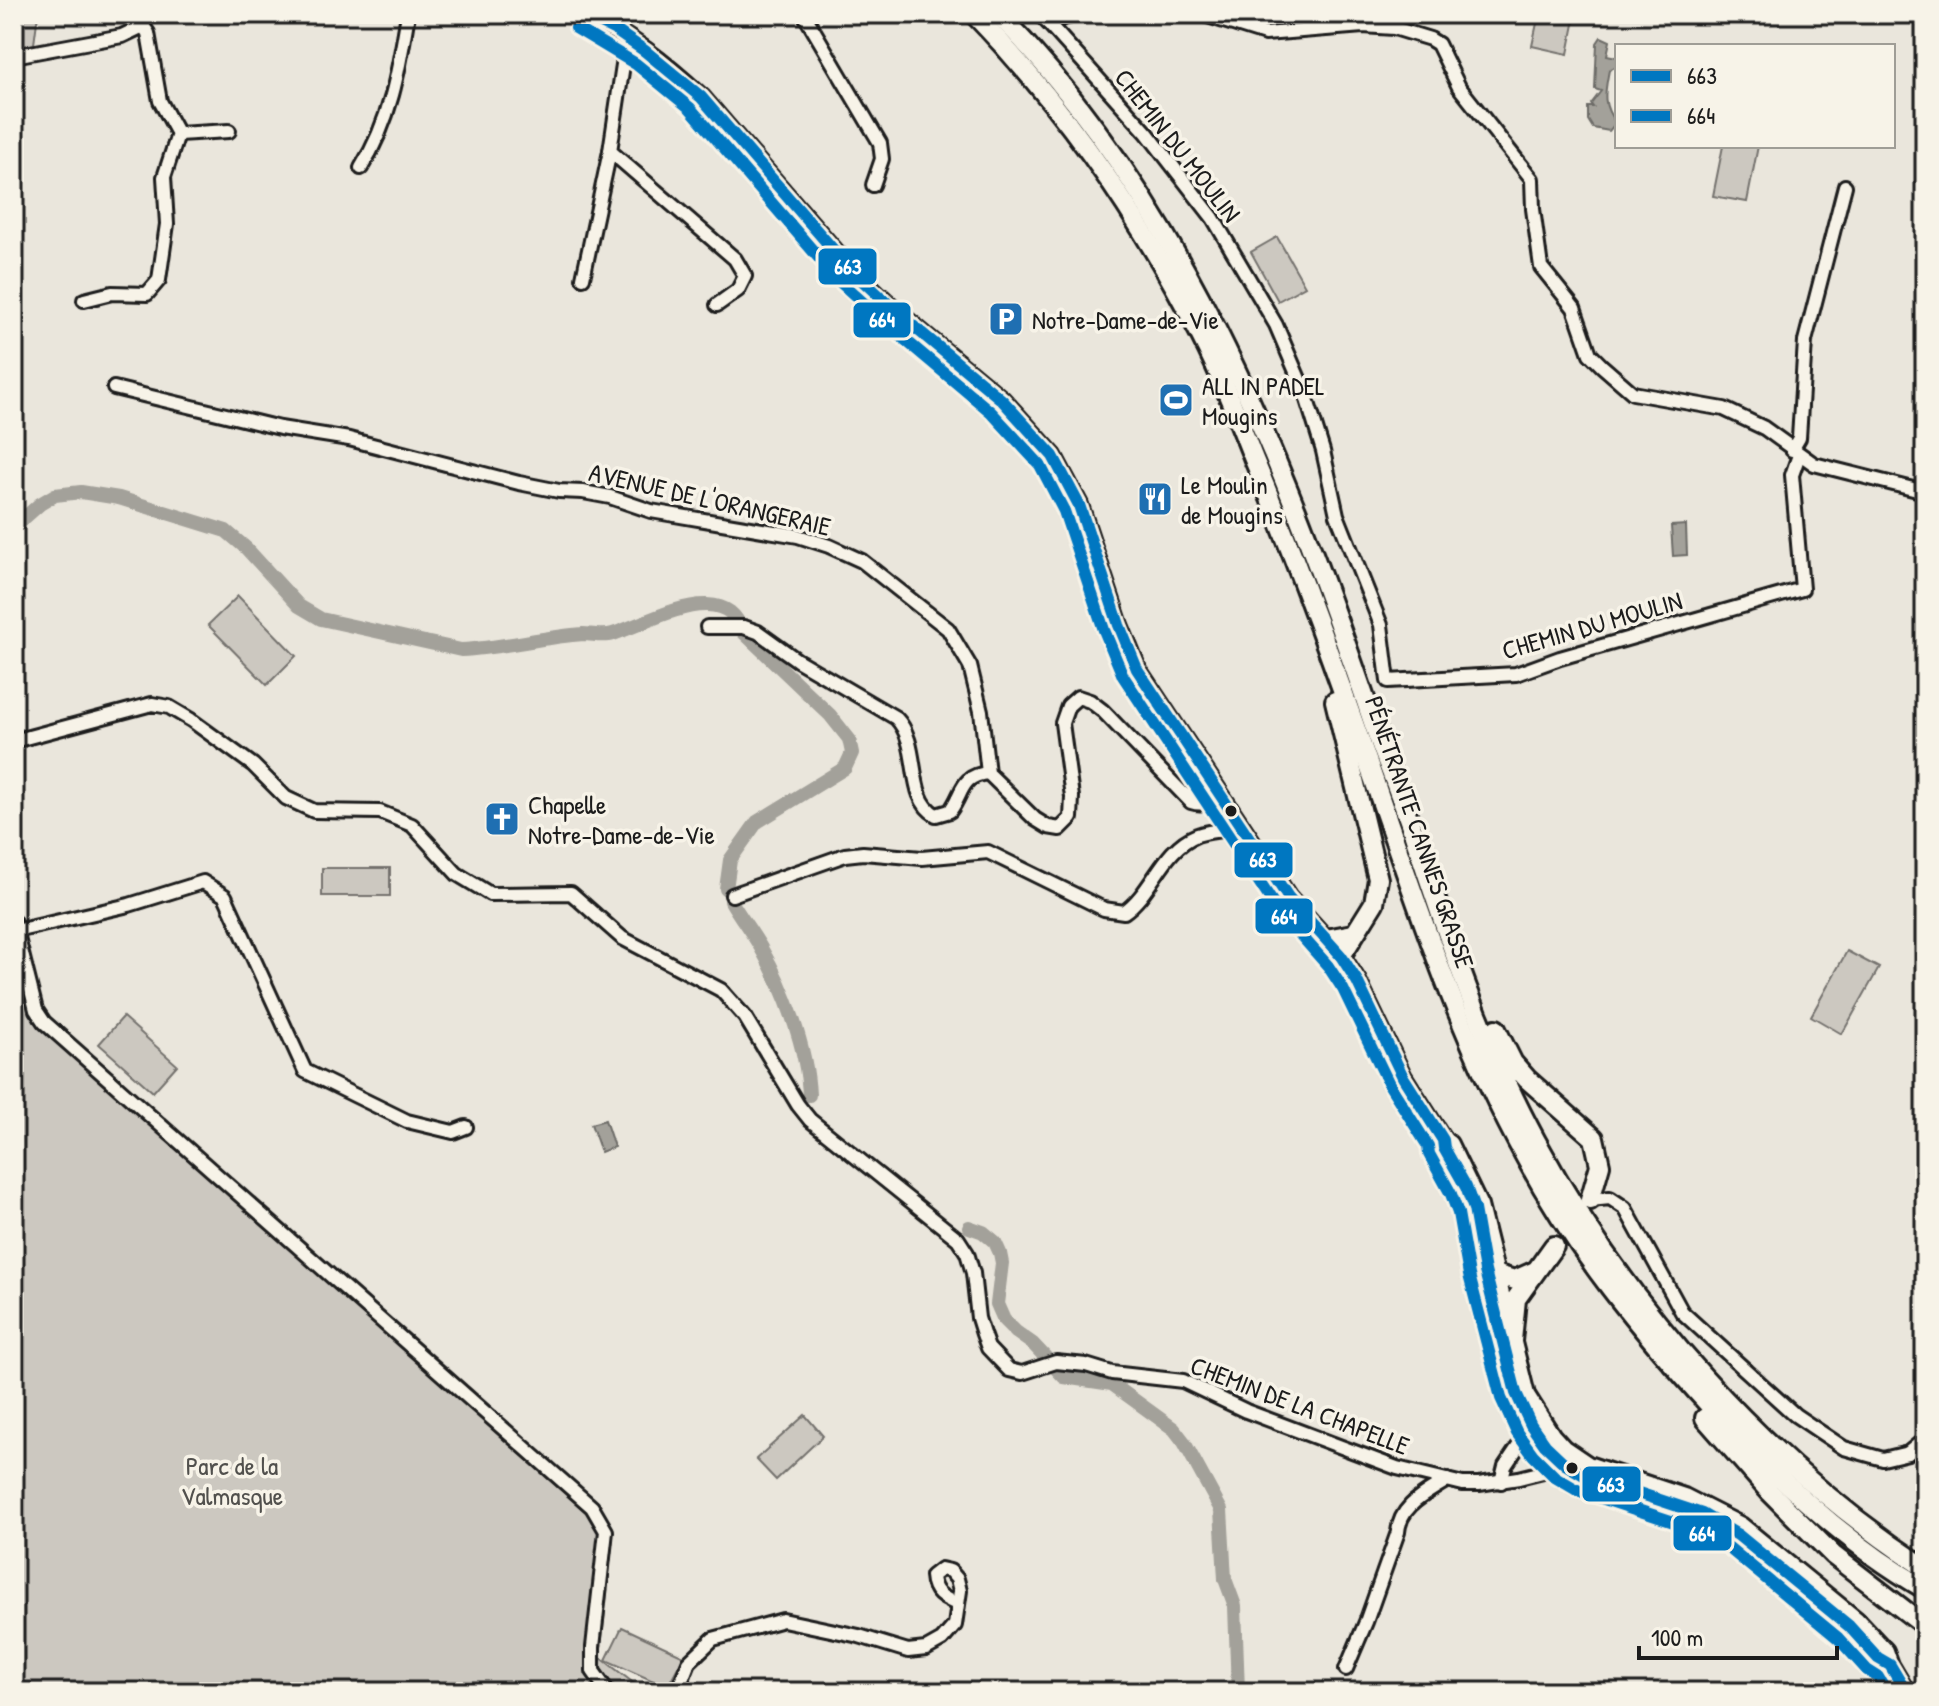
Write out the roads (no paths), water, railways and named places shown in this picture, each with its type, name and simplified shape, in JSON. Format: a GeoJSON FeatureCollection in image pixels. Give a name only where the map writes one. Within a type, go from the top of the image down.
{"type":"FeatureCollection","features":[{"type":"Feature","properties":{"kind":"highway","name":"PÉNÉTRANTE CANNES GRASSE"},"geometry":{"type":"LineString","coordinates":[[974,14],[1050,100],[1107,175],[1171,281],[1220,375],[1311,605],[1446,986],[1479,1065],[1550,1202],[1578,1247],[1645,1335],[1727,1425],[1774,1471],[1875,1556],[1925,1589]]}},
{"type":"Feature","properties":{"kind":"highway","name":"PÉNÉTRANTE CANNES GRASSE"},"geometry":{"type":"LineString","coordinates":[[998,14],[1034,53],[1134,185],[1187,272],[1235,368],[1289,490],[1416,839],[1458,967],[1510,1089],[1541,1151],[1598,1244],[1652,1315],[1705,1377],[1817,1488],[1879,1538],[1925,1568]]}},
{"type":"Feature","properties":{"kind":"highway"},"geometry":{"type":"LineString","coordinates":[[1311,605],[1378,879],[1374,903],[1341,956]]}},
{"type":"Feature","properties":{"kind":"highway"},"geometry":{"type":"LineString","coordinates":[[1416,839],[1498,1035],[1513,1063],[1541,1093],[1594,1138],[1600,1165],[1590,1200]]}},
{"type":"Feature","properties":{"kind":"highway"},"geometry":{"type":"LineString","coordinates":[[1326,939],[1353,934]]}},
{"type":"Feature","properties":{"kind":"highway"},"geometry":{"type":"LineString","coordinates":[[1512,1341],[1516,1299],[1554,1246]]}},
{"type":"Feature","properties":{"kind":"highway"},"geometry":{"type":"LineString","coordinates":[[1492,1273],[1520,1279],[1533,1272]]}},
{"type":"Feature","properties":{"kind":"highway"},"geometry":{"type":"LineString","coordinates":[[1645,1335],[1701,1414],[1804,1528],[1833,1555],[1925,1626]]}},
{"type":"Feature","properties":{"kind":"main road"},"geometry":{"type":"LineString","coordinates":[[583,14],[627,38],[701,97],[849,268],[1002,400],[1053,456],[1079,505],[1137,669],[1288,897],[1341,956],[1357,981],[1403,1077],[1443,1140],[1474,1209],[1534,1421]]}},
{"type":"Feature","properties":{"kind":"main road"},"geometry":{"type":"LineString","coordinates":[[1492,1273],[1516,1393],[1534,1421],[1563,1448],[1571,1461],[1607,1484],[1702,1514],[1738,1535],[1849,1626],[1878,1658],[1890,1665],[1906,1692]]}},
{"type":"Feature","properties":{"kind":"street"},"geometry":{"type":"LineString","coordinates":[[361,168],[386,121],[408,14]]}},
{"type":"Feature","properties":{"kind":"street"},"geometry":{"type":"LineString","coordinates":[[804,14],[880,143],[882,159],[873,185]]}},
{"type":"Feature","properties":{"kind":"street"},"geometry":{"type":"LineString","coordinates":[[1044,18],[1079,14]]}},
{"type":"Feature","properties":{"kind":"street"},"geometry":{"type":"LineString","coordinates":[[1201,14],[1265,34],[1363,26],[1394,28],[1438,44],[1459,87],[1532,179],[1541,267],[1574,308],[1590,354],[1633,393],[1724,409],[1764,428],[1814,464],[1925,492]]}},
{"type":"Feature","properties":{"kind":"street","name":"CHEMIN DU MOULIN"},"geometry":{"type":"LineString","coordinates":[[1044,18],[1147,133],[1213,218],[1276,325],[1305,393],[1323,451],[1337,515],[1381,625],[1388,681],[1516,674],[1560,658],[1802,589],[1792,475],[1796,453]]}},
{"type":"Feature","properties":{"kind":"street"},"geometry":{"type":"LineString","coordinates":[[14,56],[122,36],[146,20],[160,101],[178,134],[164,177],[167,224],[159,280],[147,294],[112,293],[84,300]]}},
{"type":"Feature","properties":{"kind":"street"},"geometry":{"type":"LineString","coordinates":[[583,278],[610,151],[627,38]]}},
{"type":"Feature","properties":{"kind":"street"},"geometry":{"type":"LineString","coordinates":[[178,134],[229,131]]}},
{"type":"Feature","properties":{"kind":"street"},"geometry":{"type":"LineString","coordinates":[[610,151],[735,259],[745,276],[738,290],[717,305]]}},
{"type":"Feature","properties":{"kind":"street"},"geometry":{"type":"LineString","coordinates":[[1796,453],[1805,341],[1845,186]]}},
{"type":"Feature","properties":{"kind":"street","name":"AVENUE DE L'ORANGERAIE"},"geometry":{"type":"LineString","coordinates":[[114,388],[280,428],[349,439],[519,483],[610,497],[651,511],[798,536],[829,546],[862,561],[948,629],[970,666],[981,711],[988,773]]}},
{"type":"Feature","properties":{"kind":"street"},"geometry":{"type":"LineString","coordinates":[[707,627],[738,626],[758,632],[797,660],[896,718],[910,741],[919,794],[928,811],[942,815],[950,811],[963,785],[976,774],[988,773],[1035,819],[1048,827],[1060,829],[1071,818],[1072,797],[1062,723],[1068,706],[1078,697],[1103,711],[1191,802],[1199,805],[1207,803],[1219,795]]}},
{"type":"Feature","properties":{"kind":"street","name":"CHEMIN DE LA CHAPELLE"},"geometry":{"type":"LineString","coordinates":[[14,741],[152,704],[169,707],[253,765],[286,798],[314,811],[380,812],[412,825],[457,874],[490,894],[571,893],[622,938],[721,990],[745,1017],[810,1120],[958,1239],[967,1253],[973,1273],[978,1318],[988,1348],[1009,1370],[1022,1373],[1050,1364],[1086,1365],[1112,1373],[1183,1381],[1246,1411],[1397,1468],[1444,1480],[1479,1484],[1501,1482],[1547,1471],[1571,1461]]}},
{"type":"Feature","properties":{"kind":"street"},"geometry":{"type":"LineString","coordinates":[[732,895],[845,855],[863,853],[922,858],[988,852],[1104,909],[1124,912],[1137,903],[1175,848],[1198,834],[1241,828]]}},
{"type":"Feature","properties":{"kind":"street"},"geometry":{"type":"LineString","coordinates":[[466,1127],[453,1132],[407,1121],[305,1071],[225,896],[203,882],[129,905],[15,926],[36,1010],[44,1022],[592,1507],[606,1531],[593,1671],[608,1692]]}},
{"type":"Feature","properties":{"kind":"street"},"geometry":{"type":"LineString","coordinates":[[1590,1200],[1610,1198],[1625,1208],[1682,1312],[1795,1415],[1844,1448],[1883,1459],[1908,1453],[1925,1439]]}},
{"type":"Feature","properties":{"kind":"street"},"geometry":{"type":"LineString","coordinates":[[1501,1482],[1505,1466],[1534,1421]]}},
{"type":"Feature","properties":{"kind":"street"},"geometry":{"type":"LineString","coordinates":[[1346,1669],[1398,1532],[1399,1520],[1408,1506],[1444,1480]]}},
{"type":"Feature","properties":{"kind":"street"},"geometry":{"type":"LineString","coordinates":[[677,1692],[689,1662],[713,1639],[783,1620],[859,1636],[908,1651],[926,1649],[942,1640],[955,1625],[957,1604]]}},
{"type":"Feature","properties":{"kind":"waterway"},"geometry":{"type":"LineString","coordinates":[[14,527],[55,495],[81,492],[119,498],[226,531],[246,548],[299,606],[321,619],[461,650],[568,635],[610,635],[672,611],[707,605],[725,609],[734,616],[743,632],[830,715],[849,739],[852,753],[845,768],[757,822],[730,860],[726,889]]}},
{"type":"Feature","properties":{"kind":"waterway"},"geometry":{"type":"LineString","coordinates":[[731,901],[761,948],[786,1001],[804,1058],[809,1095]]}},
{"type":"Feature","properties":{"kind":"waterway"},"geometry":{"type":"LineString","coordinates":[[969,1227],[983,1232],[995,1242],[1000,1253],[1002,1263],[997,1304],[1004,1320],[1033,1344],[1064,1377],[1112,1384],[1174,1429],[1184,1442],[1221,1510],[1225,1579],[1235,1606],[1238,1692]]}},
{"type":"Feature","properties":{"kind":"place","name":"Notre-Dame-de-Vie"},"geometry":{"type":"Point","coordinates":[1006,319]}},
{"type":"Feature","properties":{"kind":"place","name":"ALL IN PADEL Mougins"},"geometry":{"type":"Point","coordinates":[1176,400]}},
{"type":"Feature","properties":{"kind":"place","name":"Le Moulin de Mougins"},"geometry":{"type":"Point","coordinates":[1155,499]}},
{"type":"Feature","properties":{"kind":"place","name":"Chapelle Notre-Dame-de-Vie"},"geometry":{"type":"Point","coordinates":[502,819]}},
{"type":"Feature","properties":{"kind":"park label","name":"Parc de la Valmasque"},"geometry":{"type":"Point","coordinates":[232,1480]}}]}
